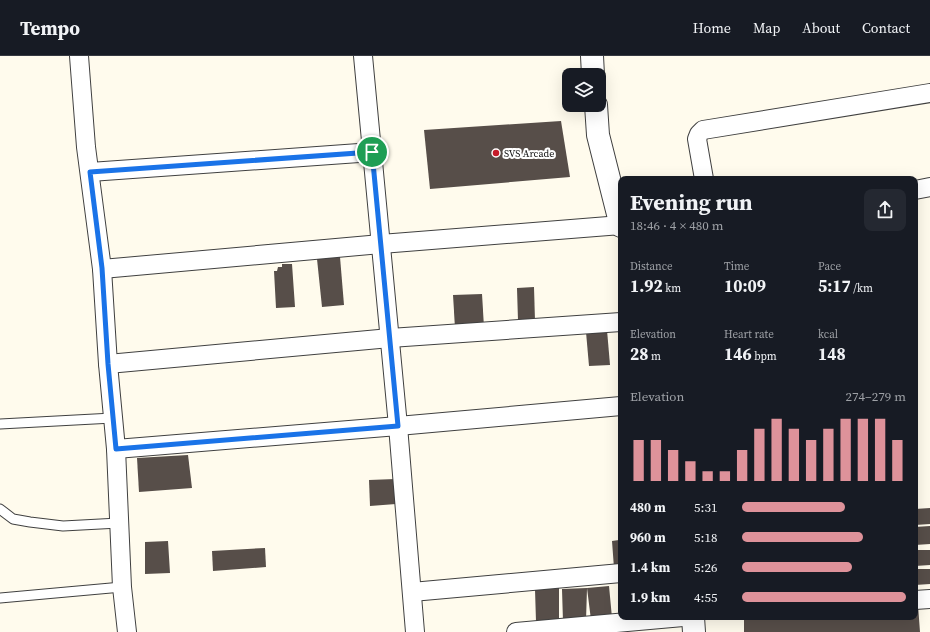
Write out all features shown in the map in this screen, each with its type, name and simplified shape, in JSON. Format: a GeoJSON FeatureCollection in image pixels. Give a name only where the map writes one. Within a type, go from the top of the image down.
{"type":"FeatureCollection","features":[{"type":"Feature","properties":{"kind":"street"},"geometry":{"type":"LineString","coordinates":[[79,56],[86,147],[102,268],[108,364],[116,449],[122,587],[126,632]]}},
{"type":"Feature","properties":{"kind":"street"},"geometry":{"type":"LineString","coordinates":[[363,56],[398,426],[415,632]]}},
{"type":"Feature","properties":{"kind":"street"},"geometry":{"type":"LineString","coordinates":[[592,56],[593,68]]}},
{"type":"Feature","properties":{"kind":"street"},"geometry":{"type":"LineString","coordinates":[[704,176],[698,139],[699,134],[703,130],[930,92]]}},
{"type":"Feature","properties":{"kind":"street"},"geometry":{"type":"LineString","coordinates":[[596,112],[598,135],[618,213]]}},
{"type":"Feature","properties":{"kind":"street"},"geometry":{"type":"LineString","coordinates":[[90,172],[372,152]]}},
{"type":"Feature","properties":{"kind":"street"},"geometry":{"type":"LineString","coordinates":[[918,189],[930,187]]}},
{"type":"Feature","properties":{"kind":"street"},"geometry":{"type":"LineString","coordinates":[[102,268],[618,225]]}},
{"type":"Feature","properties":{"kind":"street"},"geometry":{"type":"LineString","coordinates":[[108,364],[390,338],[618,322]]}},
{"type":"Feature","properties":{"kind":"street"},"geometry":{"type":"LineString","coordinates":[[116,449],[618,406]]}},
{"type":"Feature","properties":{"kind":"street"},"geometry":{"type":"LineString","coordinates":[[412,592],[618,573]]}},
{"type":"Feature","properties":{"kind":"street"},"geometry":{"type":"LineString","coordinates":[[918,600],[930,599]]}},
{"type":"Feature","properties":{"kind":"street"},"geometry":{"type":"LineString","coordinates":[[516,632],[650,620]]}},
{"type":"Feature","properties":{"kind":"street"},"geometry":{"type":"LineString","coordinates":[[692,620],[694,632]]}},
{"type":"Feature","properties":{"kind":"lane"},"geometry":{"type":"LineString","coordinates":[[0,424],[113,418]]}},
{"type":"Feature","properties":{"kind":"lane"},"geometry":{"type":"LineString","coordinates":[[0,509],[13,519],[63,526],[119,523]]}},
{"type":"Feature","properties":{"kind":"lane"},"geometry":{"type":"LineString","coordinates":[[0,598],[122,587]]}},
{"type":"Feature","properties":{"kind":"building","name":"SVS Arcade"},"geometry":{"type":"Polygon","coordinates":[[[561,121],[570,177],[430,189],[424,130],[561,121]]]}},
{"type":"Feature","properties":{"kind":"building"},"geometry":{"type":"Polygon","coordinates":[[[340,257],[344,305],[322,307],[317,259],[340,257]]]}},
{"type":"Feature","properties":{"kind":"building"},"geometry":{"type":"Polygon","coordinates":[[[282,264],[292,264],[295,307],[276,308],[274,271],[277,271],[278,267],[282,267],[282,264]]]}},
{"type":"Feature","properties":{"kind":"building"},"geometry":{"type":"Polygon","coordinates":[[[534,287],[535,321],[518,321],[517,288],[534,287]]]}},
{"type":"Feature","properties":{"kind":"building"},"geometry":{"type":"Polygon","coordinates":[[[482,294],[484,327],[455,328],[453,295],[482,294]]]}},
{"type":"Feature","properties":{"kind":"building"},"geometry":{"type":"Polygon","coordinates":[[[607,330],[610,365],[589,366],[586,332],[607,330]]]}},
{"type":"Feature","properties":{"kind":"building"},"geometry":{"type":"Polygon","coordinates":[[[188,455],[192,488],[139,492],[137,458],[188,455]]]}},
{"type":"Feature","properties":{"kind":"building"},"geometry":{"type":"Polygon","coordinates":[[[395,479],[396,504],[370,506],[369,480],[395,479]]]}},
{"type":"Feature","properties":{"kind":"building"},"geometry":{"type":"Polygon","coordinates":[[[930,508],[930,524],[918,525],[918,509],[930,508]]]}},
{"type":"Feature","properties":{"kind":"building"},"geometry":{"type":"Polygon","coordinates":[[[930,526],[930,544],[918,545],[918,527],[930,526]]]}},
{"type":"Feature","properties":{"kind":"building"},"geometry":{"type":"Polygon","coordinates":[[[618,540],[618,567],[614,568],[612,541],[618,540]]]}},
{"type":"Feature","properties":{"kind":"building"},"geometry":{"type":"Polygon","coordinates":[[[168,541],[170,573],[145,574],[145,542],[168,541]]]}},
{"type":"Feature","properties":{"kind":"building"},"geometry":{"type":"Polygon","coordinates":[[[265,548],[266,567],[213,571],[212,551],[265,548]]]}},
{"type":"Feature","properties":{"kind":"building"},"geometry":{"type":"Polygon","coordinates":[[[918,550],[930,550],[930,565],[918,566],[918,550]]]}},
{"type":"Feature","properties":{"kind":"building"},"geometry":{"type":"Polygon","coordinates":[[[918,569],[930,569],[930,584],[918,585],[918,569]]]}},
{"type":"Feature","properties":{"kind":"building"},"geometry":{"type":"Polygon","coordinates":[[[609,586],[612,618],[591,620],[587,588],[609,586]]]}},
{"type":"Feature","properties":{"kind":"building"},"geometry":{"type":"Polygon","coordinates":[[[559,588],[559,622],[536,622],[535,589],[559,588]]]}},
{"type":"Feature","properties":{"kind":"building"},"geometry":{"type":"Polygon","coordinates":[[[587,588],[586,621],[563,622],[562,589],[587,588]]]}},
{"type":"Feature","properties":{"kind":"building"},"geometry":{"type":"Polygon","coordinates":[[[918,605],[920,632],[744,632],[744,620],[918,620],[918,605]]]}},
{"type":"Feature","properties":{"kind":"place","name":"SVS Arcade"},"geometry":{"type":"Point","coordinates":[496,153]}},
{"type":"Feature","properties":{"kind":"route"},"geometry":{"type":"LineString","coordinates":[[372,152],[398,426],[116,449],[108,364],[102,268],[90,172],[372,152]]}}]}
